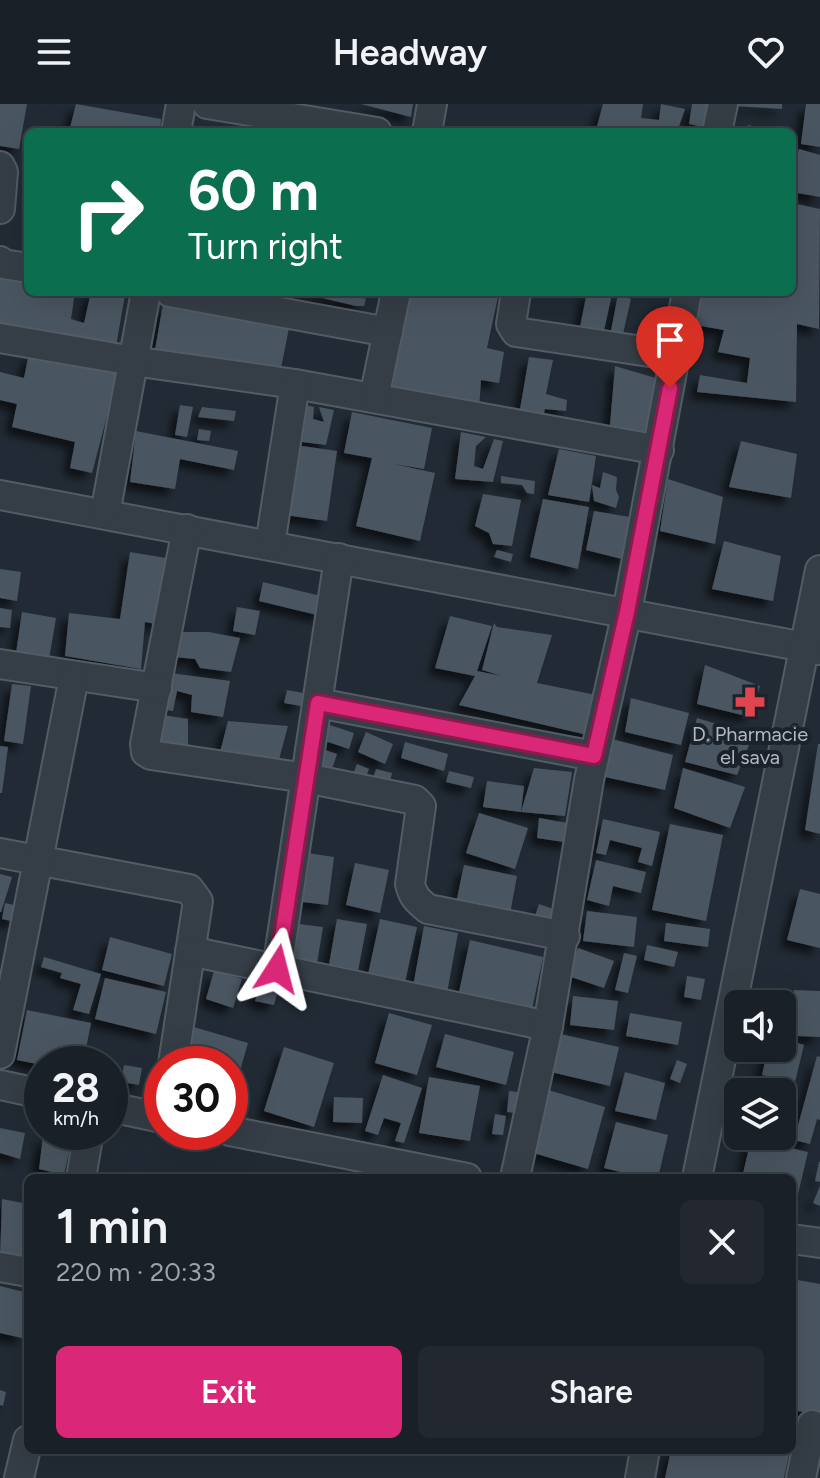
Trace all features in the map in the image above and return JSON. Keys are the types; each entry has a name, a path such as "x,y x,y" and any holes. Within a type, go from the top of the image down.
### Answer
{"street":[{"path":"177,128 181,104"},
{"path":"207,104 268,109 358,128"},
{"path":"428,128 432,104"},
{"path":"718,128 723,104"},
{"path":"0,166 3,172 0,209"},
{"path":"0,261 24,267"},
{"path":"105,514 145,296"},
{"path":"192,296 388,332"},
{"path":"374,398 395,296"},
{"path":"515,296 511,324 516,332 676,356"},
{"path":"516,1174 548,1026 594,756 627,612 686,296"},
{"path":"0,338 295,384 659,450"},
{"path":"270,545 295,384"},
{"path":"0,495 812,648"},
{"path":"187,529 145,744 146,752 306,778 415,800 421,806 410,884 412,896 428,909 565,936"},
{"path":"277,969 339,558"},
{"path":"698,1174 812,648 820,570"},
{"path":"0,664 157,688"},
{"path":"0,1054 11,942 38,862 74,677"},
{"path":"318,703 594,756"},
{"path":"0,853 189,889 198,901 176,1046"},
{"path":"190,951 548,1026"},
{"path":"0,1085 24,1090"},
{"path":"248,1135 447,1174"},
{"path":"82,1174 86,1150"},
{"path":"796,1240 820,1243"},
{"path":"0,1267 24,1271"},
{"path":"801,1478 808,1424"},
{"path":"19,1478 25,1454"},
{"path":"640,1478 644,1454"}],"building":[{"path":"0,104 27,104 19,149 0,146"},
{"path":"76,104 161,119 160,128 70,128"},
{"path":"361,104 413,104 411,117"},
{"path":"603,104 643,104 641,118 659,120 661,104 685,109 678,128 597,128"},
{"path":"692,104 707,104 703,127 689,124"},
{"path":"782,104 782,109 735,106"},
{"path":"806,104 820,104 820,147 801,144"},
{"path":"799,149 820,155 820,197 796,193"},
{"path":"796,204 820,209 819,329 797,324 796,402 697,392 700,375 747,383 750,358 718,352 724,330 695,325 699,296 796,296"},
{"path":"0,275 24,279 24,296 74,296 71,319 84,323 90,296 125,296 115,352 0,333"},
{"path":"314,296 358,296 366,299 364,306"},
{"path":"406,296 498,296 487,348 504,352 499,383 481,380 479,409 392,392"},
{"path":"586,296 612,296 603,335 579,332"},
{"path":"618,296 631,299 622,338 610,336"},
{"path":"163,304 289,328 280,373 155,350"},
{"path":"29,353 118,374 92,473 70,468 75,442 12,427 17,404 0,400 0,372 24,378"},
{"path":"529,357 553,360 546,394 567,400 566,411 545,409 542,420 519,415"},
{"path":"615,366 659,379 646,434 610,425"},
{"path":"298,403 314,407 313,419 324,422 319,407 334,410 326,445 294,441"},
{"path":"180,405 193,407 187,437 175,435"},
{"path":"202,407 236,411 234,421 198,417"},
{"path":"352,412 432,428 424,469 394,464 435,473 420,541 356,526 372,458 344,453"},
{"path":"199,429 211,431 209,441 197,440"},
{"path":"136,431 238,451 234,470 180,459 175,489 130,482"},
{"path":"461,432 486,437 476,446 474,466 483,469 494,439 503,441 493,482 455,479"},
{"path":"741,441 797,454 791,498 729,487"},
{"path":"295,445 337,451 327,521 285,515"},
{"path":"559,449 596,456 589,502 548,495"},
{"path":"603,472 617,477 619,497 616,508 594,501 592,485 600,488"},
{"path":"501,476 535,481 534,494 527,493 522,485 501,483"},
{"path":"668,479 723,497 715,544 660,531"},
{"path":"483,494 521,500 512,546 493,544 489,533 475,526"},
{"path":"543,499 589,507 578,569 530,557"},
{"path":"594,511 636,518 626,560 586,550"},
{"path":"724,541 781,556 773,601 712,589"},
{"path":"497,550 513,554 511,562 494,557"},
{"path":"130,552 172,559 161,625 145,622 141,669 65,656 69,613 120,619"},
{"path":"0,569 21,572 17,601 0,598"},
{"path":"263,582 325,597 321,616 259,601"},
{"path":"237,607 260,611 255,635 233,631"},
{"path":"0,608 12,610 10,628 0,627"},
{"path":"22,612 56,618 49,659 16,653"},
{"path":"450,616 492,626 477,671 502,676 482,670 494,623 497,627 552,635 537,683 601,696 596,737 459,705 475,676 435,668"},
{"path":"178,632 209,632 240,638 231,672 200,668 195,659 174,657"},
{"path":"705,665 760,686 750,717 697,704"},
{"path":"170,673 230,681 223,717 191,712 192,695 177,691 173,711 161,709"},
{"path":"12,684 31,686 23,744 4,741"},
{"path":"287,690 303,693 301,706 284,703"},
{"path":"631,698 689,713 681,745 625,732"},
{"path":"163,715 188,719 188,759 155,753"},
{"path":"697,718 753,735 737,775 685,762"},
{"path":"228,721 288,726 277,767 218,760"},
{"path":"327,724 354,733 349,749 322,740"},
{"path":"366,732 393,744 385,764 358,752"},
{"path":"604,737 673,755 665,790 596,775"},
{"path":"405,742 448,754 444,771 401,758"},
{"path":"820,744 820,834 805,830"},
{"path":"0,746 8,747 2,793 0,793"},
{"path":"319,748 337,754 330,775 313,769"},
{"path":"357,764 369,769 362,787 350,782"},
{"path":"534,768 572,772 565,816 521,812"},
{"path":"683,768 745,787 730,828 674,808"},
{"path":"376,769 392,773 389,787 372,782"},
{"path":"449,771 474,777 471,788 446,782"},
{"path":"487,781 524,786 521,812 483,807"},
{"path":"479,813 528,828 515,869 466,853"},
{"path":"539,818 573,824 570,843 537,838"},
{"path":"603,819 660,832 652,866 638,862 642,848 610,840 606,855 596,853"},
{"path":"670,824 723,835 706,921 652,910"},
{"path":"301,852 334,857 328,905 294,901"},
{"path":"596,860 646,872 641,893 613,886 609,906 587,900"},
{"path":"355,863 389,870 380,913 346,905"},
{"path":"464,865 517,876 510,914 456,903"},
{"path":"0,874 12,877 1,912 0,912"},
{"path":"800,889 820,894 820,948 787,940"},
{"path":"5,903 18,906 15,922 2,919"},
{"path":"539,904 553,909 547,927 533,922"},
{"path":"587,911 637,917 634,947 583,941"},
{"path":"337,919 367,924 357,976 328,970"},
{"path":"380,919 417,927 404,987 367,979"},
{"path":"291,923 323,927 317,963 286,959"},
{"path":"666,923 710,929 708,947 664,941"},
{"path":"424,926 458,933 446,998 412,992"},
{"path":"110,937 172,954 164,986 102,970"},
{"path":"470,940 543,957 531,1014 458,997"},
{"path":"647,945 678,952 674,967 644,960"},
{"path":"578,948 614,961 604,988 568,976"},
{"path":"624,953 637,956 628,993 615,990"},
{"path":"44,957 101,974 89,1014 73,1010 81,984 60,978 62,973 41,967"},
{"path":"214,971 242,979 233,1008 206,999"},
{"path":"687,976 705,979 701,1000 684,997"},
{"path":"105,978 166,992 156,1034 95,1019"},
{"path":"259,986 278,990 274,1005 255,1001"},
{"path":"796,990 820,991 820,1037 797,1036"},
{"path":"573,996 618,1001 614,1030 570,1025"},
{"path":"27,1010 91,1023 87,1046 24,1046 24,1061 17,1060"},
{"path":"389,1013 432,1025 417,1075 375,1063"},
{"path":"630,1013 682,1022 678,1045 626,1036"},
{"path":"194,1027 248,1043 247,1046 188,1046"},
{"path":"445,1034 514,1052 506,1085 436,1067"},
{"path":"560,1034 619,1047 610,1086 551,1072"},
{"path":"796,1043 804,1045 796,1078 762,1075 765,1062 796,1062"},
{"path":"284,1047 334,1063 314,1127 264,1111"},
{"path":"817,1056 820,1057 820,1120 817,1119 810,1144 796,1140"},
{"path":"677,1060 687,1064 680,1083 670,1079"},
{"path":"128,1066 142,1068 139,1085 128,1083"},
{"path":"625,1072 665,1083 656,1120 615,1111"},
{"path":"383,1075 422,1088 404,1143 395,1141 401,1123 384,1118 378,1135 365,1131"},
{"path":"429,1077 480,1086 470,1141 419,1133"},
{"path":"548,1090 605,1107 588,1169 530,1152"},
{"path":"509,1091 518,1092 516,1113 507,1112"},
{"path":"334,1097 363,1098 362,1123 333,1122"},
{"path":"495,1114 506,1116 503,1135 492,1134"},
{"path":"616,1122 668,1135 659,1174 629,1174 604,1168"},
{"path":"0,1128 24,1133 20,1159 0,1153"},
{"path":"41,1150 69,1150 64,1174 39,1169"},
{"path":"748,1150 808,1152 797,1198 796,1174 743,1174"},
{"path":"820,1162 820,1182 815,1181"},
{"path":"820,1186 820,1206 813,1203"},
{"path":"2,1199 24,1203 24,1266 0,1260"},
{"path":"796,1280 820,1284 820,1415 796,1411"},
{"path":"0,1286 24,1292 22,1338 0,1333"},
{"path":"0,1390 6,1392 3,1406 0,1405"},
{"path":"670,1454 789,1454 784,1478 665,1478"}],"place":[{"name":"D. Pharmacie el sava","path":"750,702"}],"route":[{"path":"277,969 318,703 594,756 627,612 670,388"}]}
